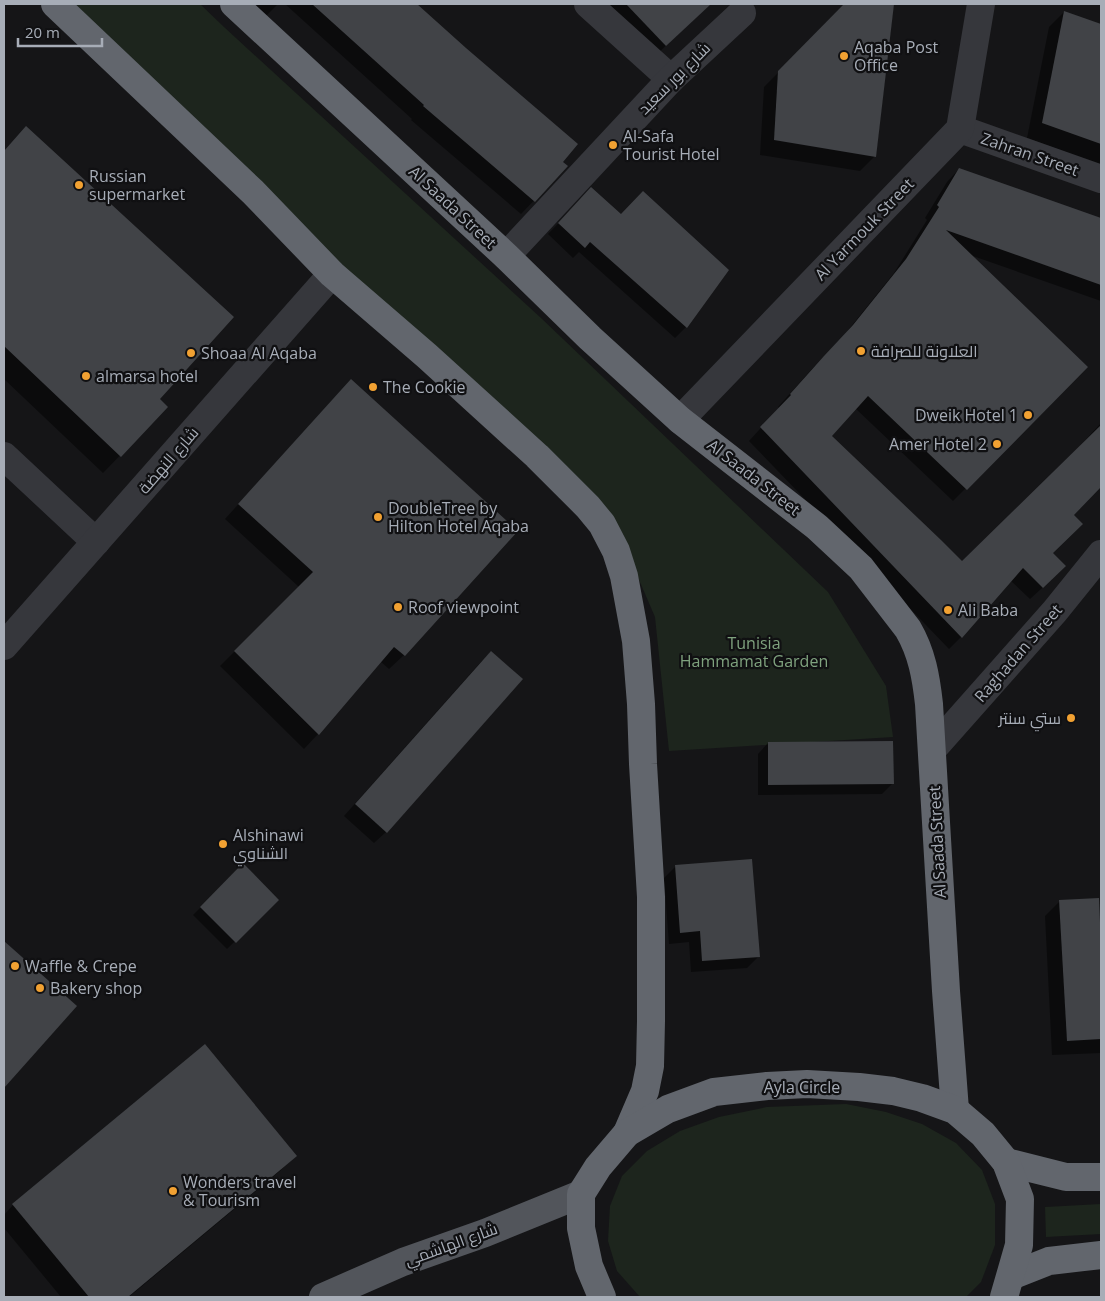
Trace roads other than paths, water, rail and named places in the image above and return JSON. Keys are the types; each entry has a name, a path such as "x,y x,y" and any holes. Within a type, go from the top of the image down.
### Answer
{"highway":[{"path":"55,4 253,192 332,274 427,356 576,494 602,524 616,551 624,576 636,641 641,695 651,897 652,1021 650,1066 645,1091 627,1133"},
{"name":"Al Saada Street","path":"234,4 680,420 817,527 860,568 908,629 921,656 926,678 946,991 956,1110"},
{"name":"Ayla Circle","path":"581,1194 598,1166 627,1133 668,1109 714,1092 807,1084 893,1091 922,1098 956,1110 983,1134 1006,1162 1020,1199 1019,1245 1008,1286"},
{"path":"1006,1162 1066,1177 1101,1177"},
{"path":"581,1194 581,1228 589,1266 602,1297"},
{"path":"1008,1286 1049,1262 1101,1255"}],"main road":[{"name":"شارع الهاشمي","path":"323,1297 403,1262 485,1233 581,1194"}],"street":[{"path":"588,4 670,79"},
{"path":"960,129 981,4"},
{"name":"شارع بور سعيد","path":"506,256 670,79 742,12"},
{"name":"Zahran Street","path":"960,129 1101,179"},
{"name":"Al Yarmouk Street","path":"680,420 960,129"},
{"name":"شارع النهضة","path":"4,646 332,274"},
{"path":"4,456 96,542"},
{"name":"Raghadan Street","path":"932,750 1055,611 1101,554"}],"place":[{"name":"Aqaba Post Office","path":"844,56"},
{"name":"Al-Safa Tourist Hotel","path":"613,145"},
{"name":"Russian supermarket","path":"79,185"},
{"name":"العلاونة للصرافة","path":"861,351"},
{"name":"Shoaa Al Aqaba","path":"191,353"},
{"name":"almarsa hotel","path":"86,376"},
{"name":"The Cookie","path":"373,387"},
{"name":"Dweik Hotel 1","path":"1028,415"},
{"name":"Amer Hotel 2","path":"997,444"},
{"name":"DoubleTree by Hilton Hotel Aqaba","path":"378,517"},
{"name":"Roof viewpoint","path":"398,607"},
{"name":"Ali Baba","path":"948,610"},
{"name":"ستي سنتر","path":"1071,718"},
{"name":"Alshinawi الشناوي","path":"223,844"},
{"name":"Waffle & Crepe","path":"15,966"},
{"name":"Bakery shop","path":"40,988"},
{"name":"Wonders travel & Tourism","path":"173,1191"}],"park label":[{"name":"Tunisia Hammamat Garden","path":"754,652"}]}
